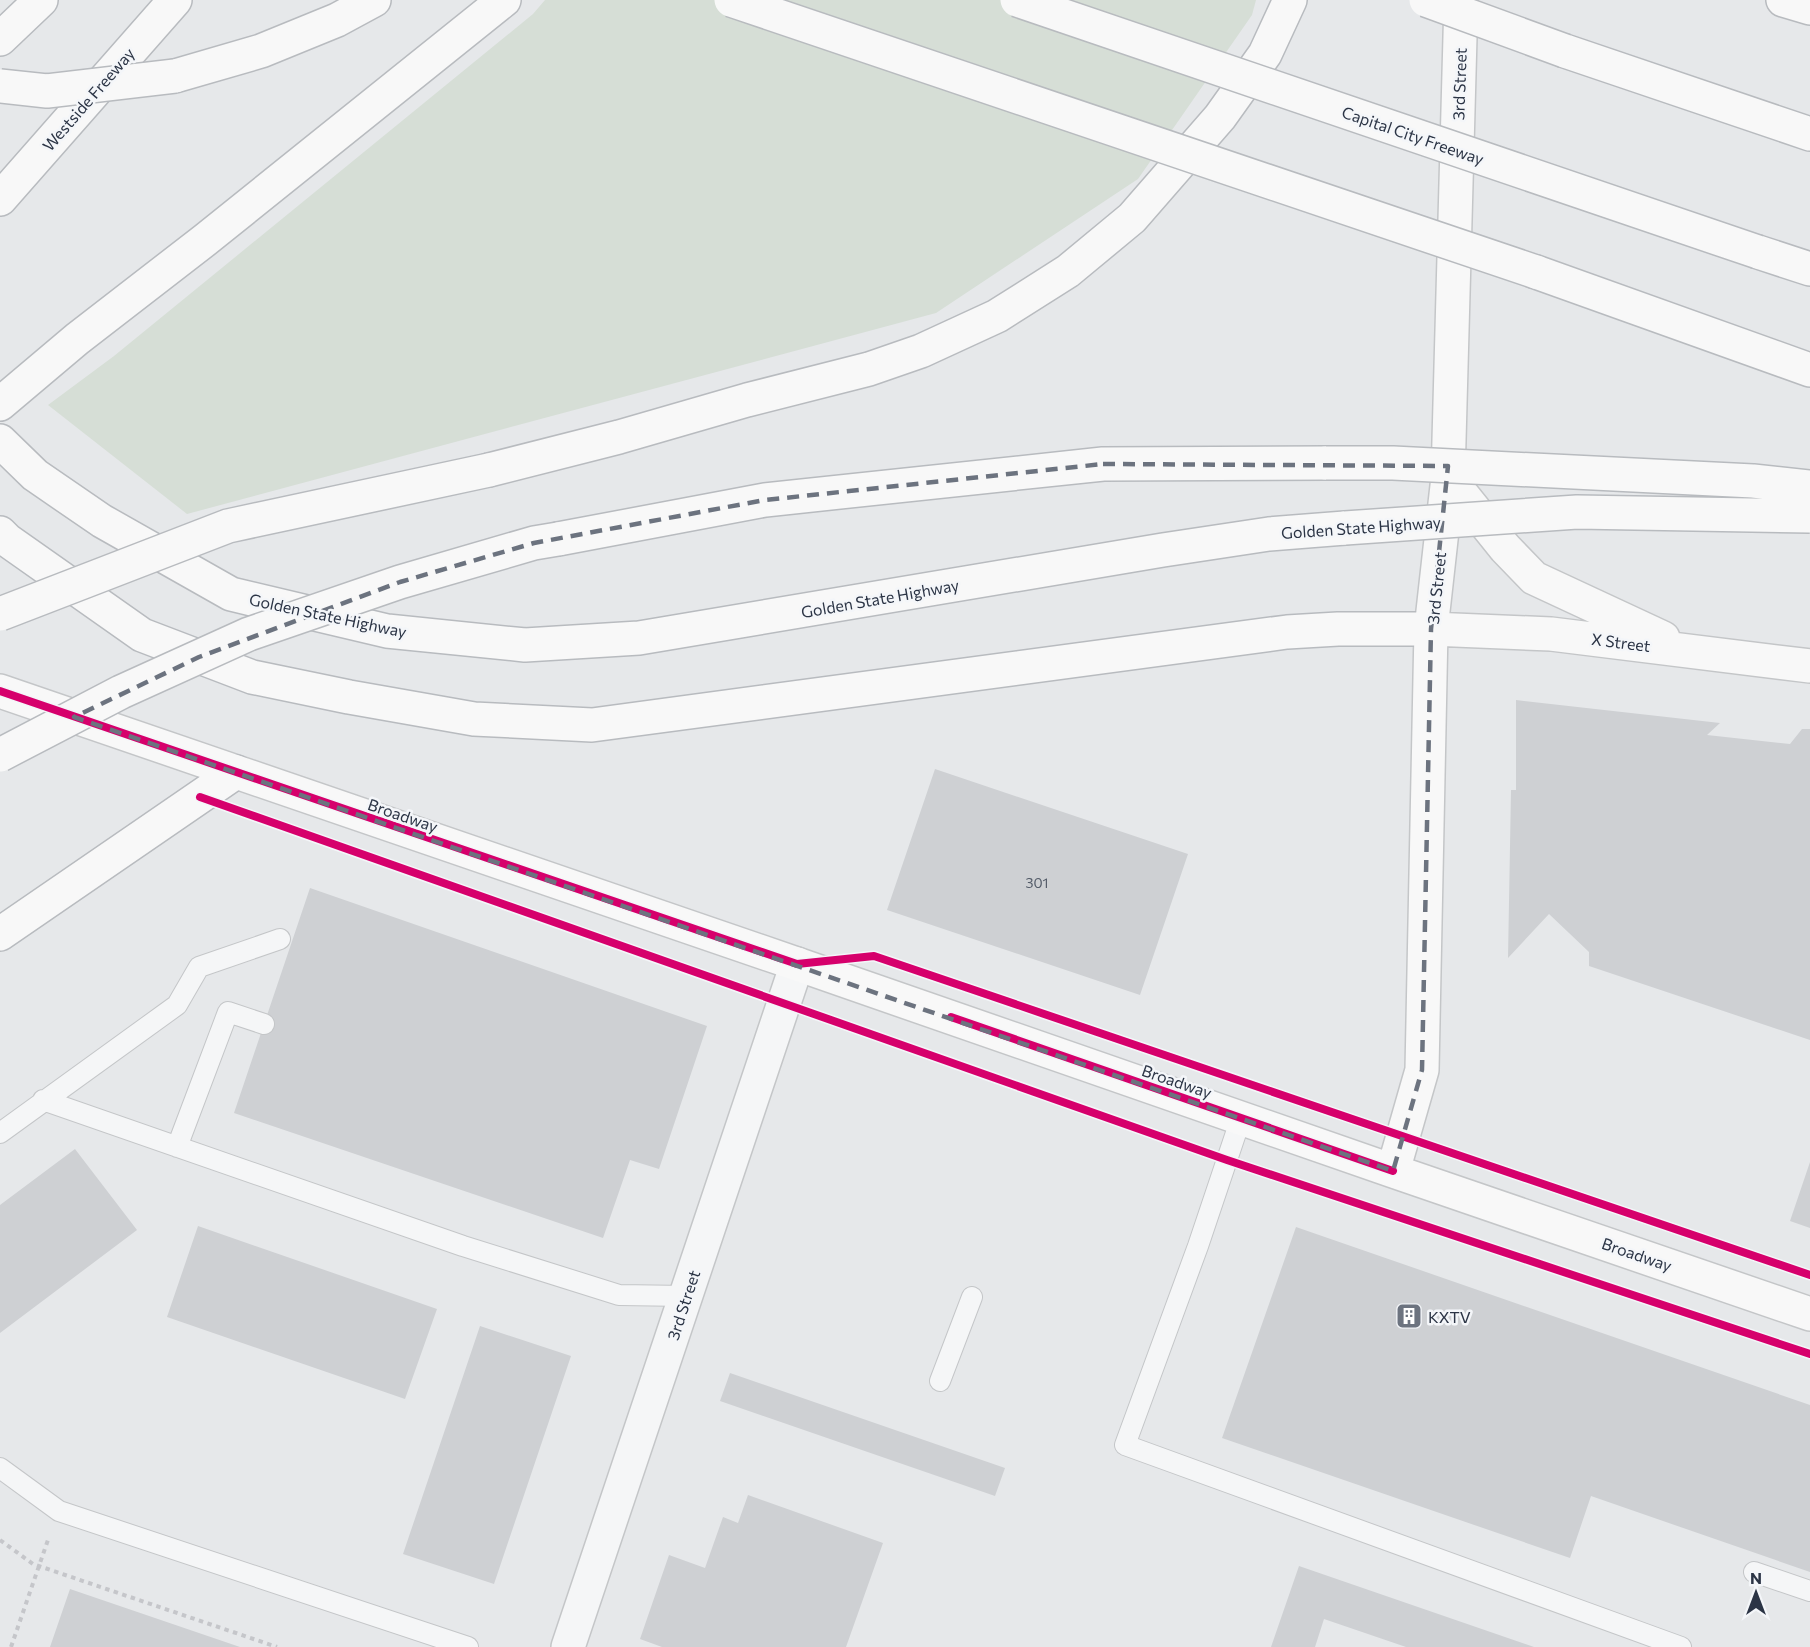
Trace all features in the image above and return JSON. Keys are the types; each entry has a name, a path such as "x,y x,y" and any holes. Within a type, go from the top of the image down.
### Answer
{"main road":[{"path":"0,24 22,0"},
{"path":"0,39 41,0"},
{"name":"Westside Freeway","path":"0,199 176,0"},
{"path":"0,87 47,91 175,76 261,51 337,20 374,0"},
{"path":"0,404 77,339 205,240 504,0"},
{"path":"731,0 1536,272 1810,370"},
{"name":"Capital City Freeway","path":"1017,0 1810,269"},
{"path":"0,614 228,526 489,470 869,369 921,351 997,316 1068,271 1132,218 1220,117 1266,54 1290,0"},
{"path":"1426,0 1576,55 1810,134"},
{"name":"3rd Street","path":"1393,1171 1422,1070 1431,629 1448,477 1461,0"},
{"path":"1783,0 1810,8"},
{"path":"1790,0 1810,8"},
{"name":"Golden State Highway","path":"0,441 35,475 102,521 231,594 387,631 525,645 639,639 1269,534 1577,512 1810,516"},
{"path":"0,756 121,692 249,634 399,582 534,543 765,500 1103,464 1393,463 1753,481 1810,487"},
{"path":"1448,477 1504,548 1534,578 1688,650"},
{"name":"X Street","path":"0,533 142,635 252,677 474,719 592,725 1287,632 1338,629 1431,629 1551,634 1810,666"},
{"name":"Broadway","path":"0,691 1810,1314"},
{"path":"0,934 236,772"}],"street":[{"name":"3rd Street","path":"568,1647 797,964"}],"lane":[{"path":"0,1132 177,1005 199,967 280,939"},
{"path":"177,1147 228,1012 264,1024"},
{"path":"43,1100 463,1246 618,1295 686,1296"},
{"path":"1241,1118 1198,1246 1125,1445 1681,1647"},
{"path":"940,1381 972,1297"},
{"path":"0,1468 59,1511 468,1647"},
{"path":"1754,1572 1810,1591"}],"path":[{"path":"11,1647 51,1530"},
{"path":"0,1540 33,1564 277,1647"}],"highlighted area":[{"path":"1103,464 1448,466 1431,629 1422,1070 1393,1171 74,717 199,657 400,582 534,543 765,500"}],"shaded area":[{"path":"545,0 1256,0 1252,15 1138,179 936,313 187,514 48,405 114,356 533,14"}],"building":[{"path":"1516,700 1720,723 1707,735 1790,744 1802,729 1810,729 1810,1040 1589,966 1589,952 1549,914 1508,958 1511,790 1516,790"},
{"path":"935,769 1188,854 1140,995 887,910"},
{"path":"310,888 707,1026 659,1169 630,1160 603,1238 234,1113"},
{"path":"75,1149 137,1230 0,1333 0,1205"},
{"path":"1810,1162 1810,1228 1790,1221"},
{"path":"198,1226 437,1309 405,1399 167,1317"},
{"name":"KXTV","path":"1296,1227 1810,1405 1810,1572 1591,1496 1570,1558 1222,1438"},
{"path":"480,1326 571,1356 494,1584 403,1554"},
{"path":"730,1373 1005,1468 995,1496 720,1401"},
{"path":"748,1495 883,1543 846,1647 662,1647 640,1639 669,1555 705,1568 723,1517 738,1523"},
{"path":"1299,1566 1534,1647 1406,1647 1324,1619 1315,1647 1271,1647"},
{"path":"70,1589 240,1647 50,1647"}],"cycle path":[{"path":"0,691 797,964 874,956 1810,1275"},
{"path":"200,797 1227,1160 1810,1354"},
{"path":"951,1017 1393,1171"}],"place":[{"name":"KXTV","path":"1409,1316"}]}
